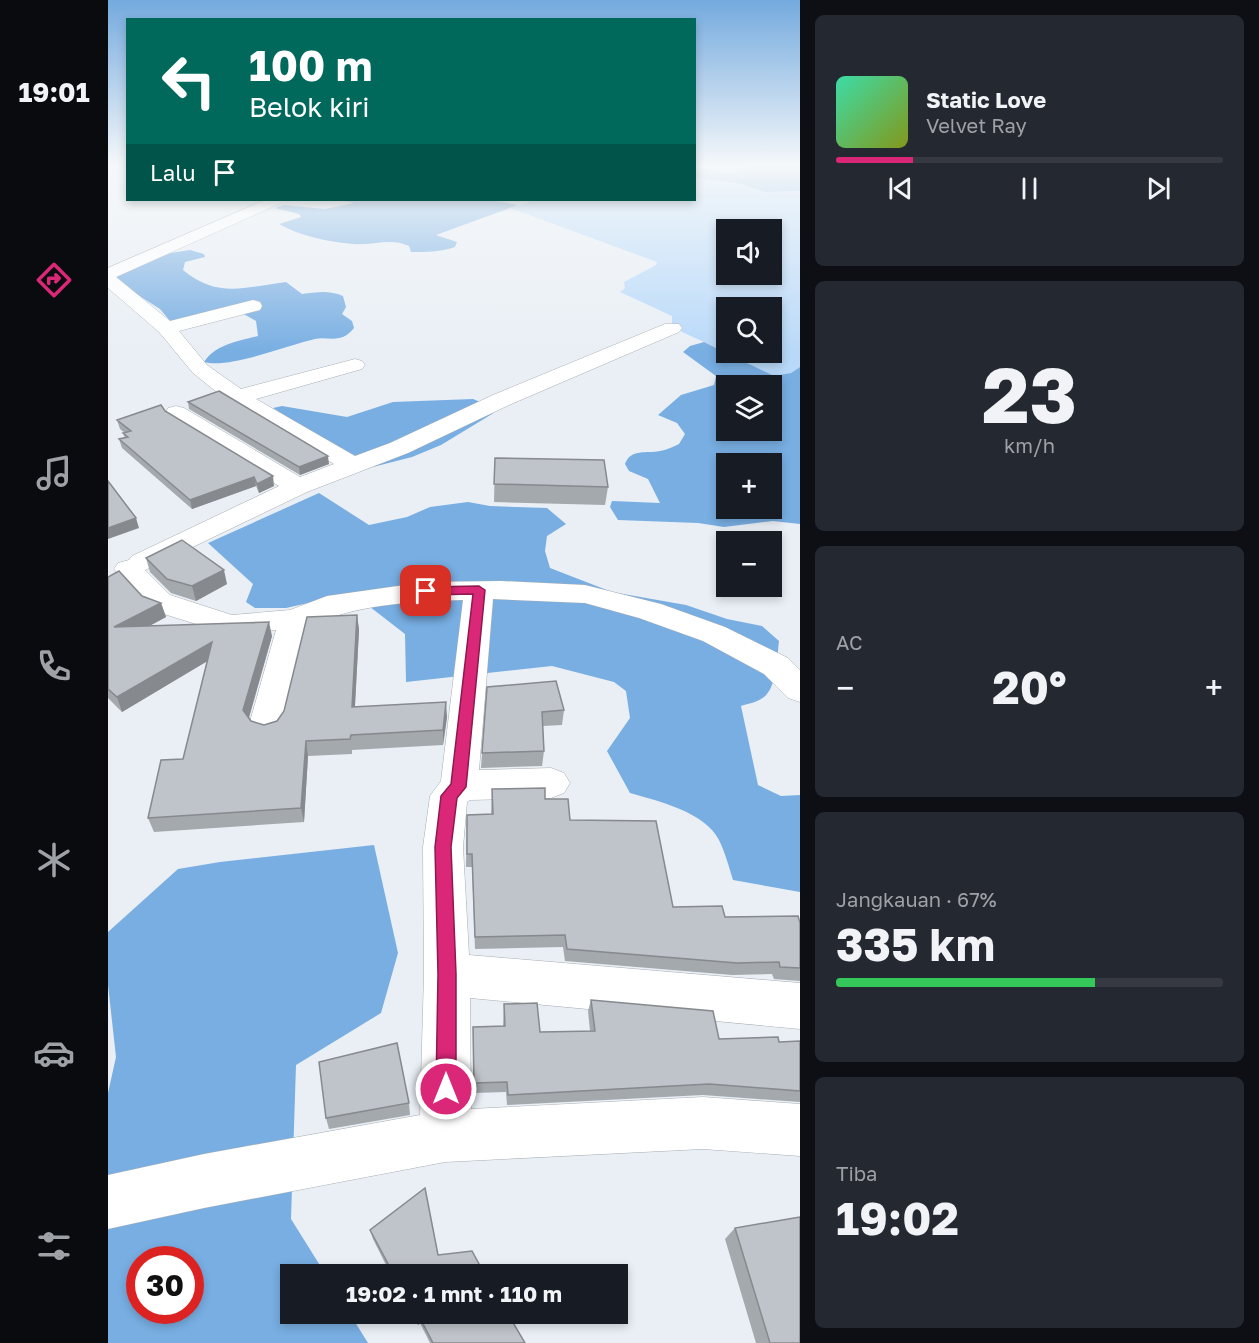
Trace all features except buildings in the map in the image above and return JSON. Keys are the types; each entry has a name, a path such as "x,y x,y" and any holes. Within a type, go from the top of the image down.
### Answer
{"street":[{"path":"108,274 215,227"},
{"path":"108,279 166,328 200,369 237,398 354,466"},
{"path":"166,328 253,306"},
{"path":"672,328 512,396 399,448 298,487 118,573 159,602 231,625 270,620 294,620 327,606 426,591 479,590 585,594 650,611 714,634 776,666 800,690"},
{"path":"237,398 355,365"},
{"path":"176,413 298,487"},
{"path":"459,787 479,590"},
{"path":"267,725 294,620"},
{"path":"446,1136 447,974 443,847 449,796 459,787 550,783"},
{"path":"447,974 800,1006"},
{"path":"108,1202 204,1181 446,1136 703,1123 800,1130"}],"shaded area":[{"path":"284,227 459,227 436,235 457,242 455,247 417,252 411,252 409,246 402,243 353,244 325,240"},
{"path":"561,227 716,227 716,285 782,285 782,227 800,227 800,367 791,373 770,375 747,363 782,363 782,297 716,297 716,347 682,332 672,324 672,316 620,292 625,288 624,282 656,265 657,262"},
{"path":"190,250 204,254 205,257 185,262 183,270 208,285 232,289 286,282 302,294 328,292 343,296 346,307 342,314 352,321 354,328 339,338 315,339 228,362 204,362 221,347 258,336 256,321 235,309 171,322 160,309 108,276 171,253"},
{"path":"704,342 716,348 716,363 747,363 772,375 716,376 683,352 690,346"},
{"path":"800,367 800,524 773,521 724,527 698,523 618,520 610,507 612,501 660,503 648,479 629,471 625,464 635,454 662,451 679,444 685,434 677,423 658,415 681,395 714,385 716,376 716,441 782,441 782,375 780,375 791,373"},
{"path":"473,399 497,409 441,445 412,457 369,468 273,408 282,406 347,417 393,402"},
{"path":"319,493 369,525 407,517 430,507 468,502 490,506 547,508 566,524 547,536 545,551 550,568 612,592 686,605 727,619 762,626 779,641 774,679 764,697 741,706 758,785 781,796 800,795 800,892 733,880 719,840 703,822 680,809 630,793 607,751 630,718 626,691 614,682 552,666 406,682 405,634 352,593 286,608 255,608 246,602 253,584 208,543"},
{"path":"374,845 398,953 381,1013 296,1065 291,1219 319,1264 280,1264 280,1324 356,1324 368,1343 108,1343 108,1093 116,1057 108,985 108,932 178,869 220,862"}],"route":[{"path":"426,591 479,590 459,787 449,796 443,847 447,974 446,1089"}]}
